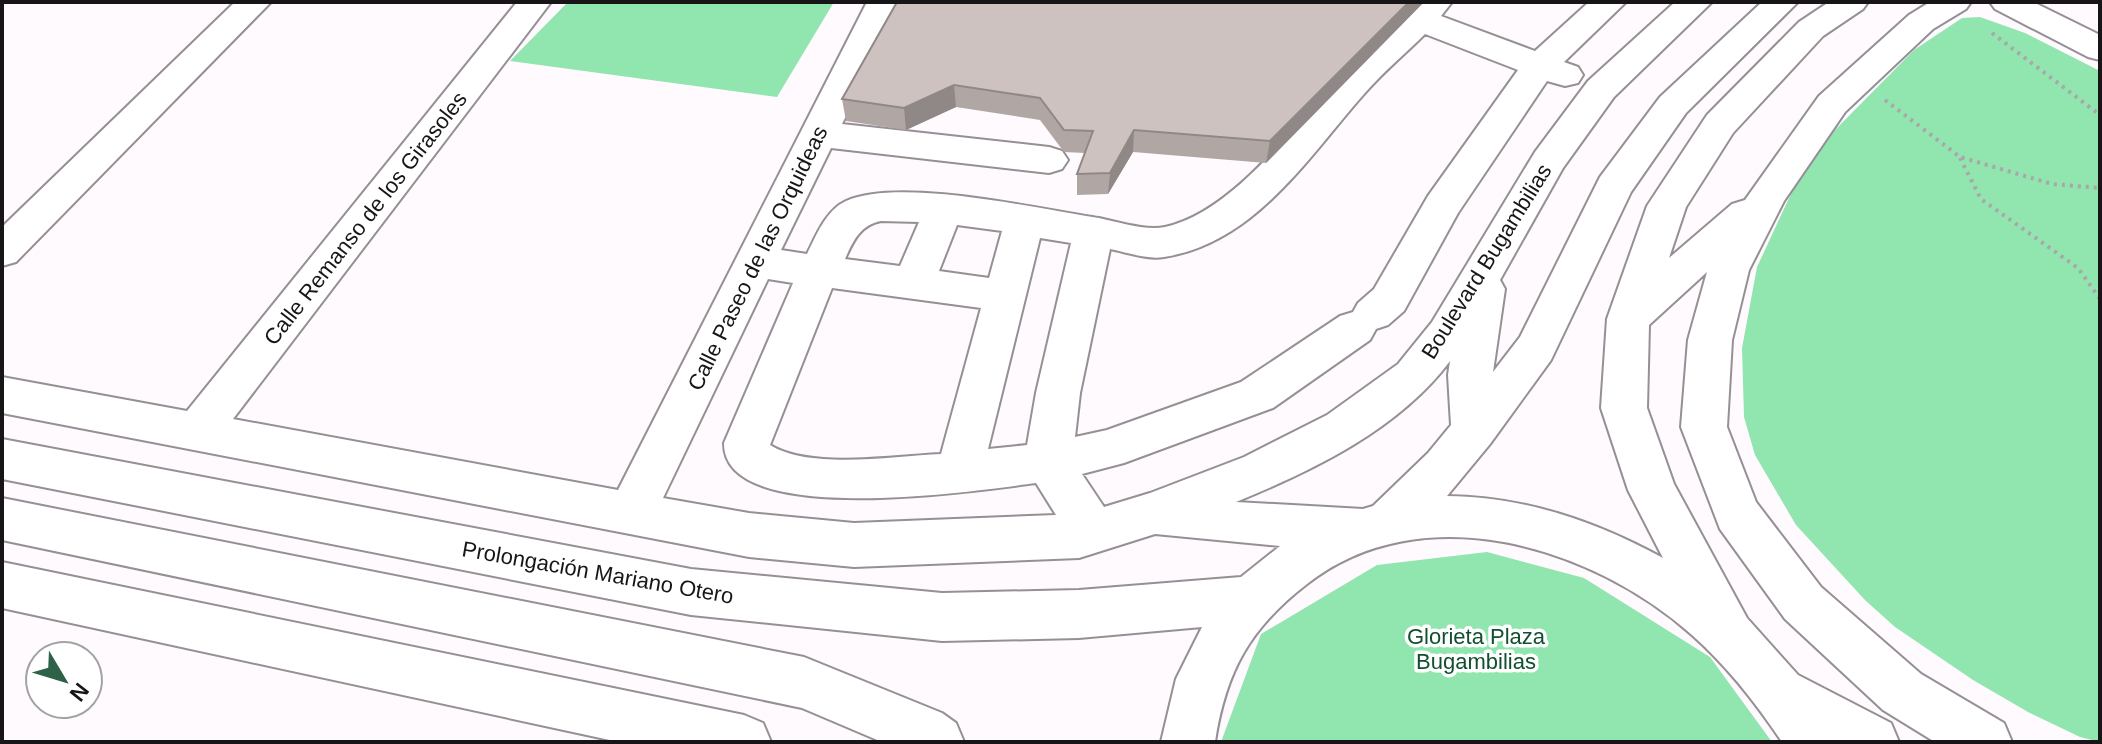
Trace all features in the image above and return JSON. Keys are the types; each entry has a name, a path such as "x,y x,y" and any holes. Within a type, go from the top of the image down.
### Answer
{"street":[{"path":"2,251 254,2"},
{"name":"Calle Remanso de los Girasoles","path":"196,433 534,2"},
{"name":"Calle Paseo de las Orquideas","path":"630,515 884,2"},
{"path":"1601,89 1540,65 1428,11 1355,82 1312,135 1274,173 1214,223 1192,234 1162,243 943,211 882,205 860,210 848,221 819,271 751,431 747,455 769,469 819,479 959,473 1048,462 1108,449 1257,395 1364,321 1389,300 1442,206 1540,65 1609,2"},
{"name":"Boulevard Bugambilias","path":"1154,513 1261,471 1343,428 1414,376 1447,334 1548,161 1601,89 1695,2"},
{"path":"1647,46 1771,2"},
{"path":"1188,742 1209,662 1249,600 1300,557 1376,525 1445,467 1536,348 1614,187 1673,105 1781,2"},
{"path":"1733,639 1652,490 1624,408 1628,319 1667,206 1720,124 1811,29 1851,2"},
{"path":"1953,2 1921,22 1832,104 1767,195 1728,270 1710,340 1704,427 1737,514 1803,603 1902,692 1985,742"},
{"path":"2007,2 2100,49"},
{"path":"819,134 1049,160"},
{"path":"1628,319 1767,195"},
{"path":"914,283 943,211"},
{"path":"959,473 1024,222"},
{"path":"1093,234 1058,393 1048,462 1093,531"},
{"path":"755,262 1005,296"},
{"path":"1474,431 1470,375 1487,267"},
{"path":"2,395 630,515 749,535 854,545 1079,536 1154,513 1238,523 1376,525 1457,516 1528,525 1599,549 1668,587 1733,639 1783,694 1814,742"},
{"name":"Prolongación Mariano Otero","path":"2,459 691,592 942,617 1079,614 1249,600"},
{"path":"2,519 804,683 923,732 937,742"},
{"path":"2,585 744,742"},
{"path":"1783,694 1872,742"}],"path":[{"path":"1953,2 2100,115"},
{"path":"1859,80 1960,157 2052,184 2100,188"},
{"path":"1960,157 1981,199 2078,268 2100,299"}],"green space":[{"path":"568,2 834,2 777,97 510,61"},
{"path":"1980,17 2025,33 2100,71 2100,742 2080,737 2028,712 1973,680 1895,627 1865,600 1796,525 1755,455 1744,417 1742,348 1757,267 1797,181 1834,131 1914,50 1962,18"},
{"name":"Glorieta Plaza Bugambilias","path":"1487,552 1584,578 1710,657 1772,742 1221,742 1261,634 1377,565"}],"building":[{"path":"897,2 1409,2 1270,141 1134,130 1110,173 1077,174 1093,131 1064,130 1040,98 954,85 904,108 842,99"}]}
